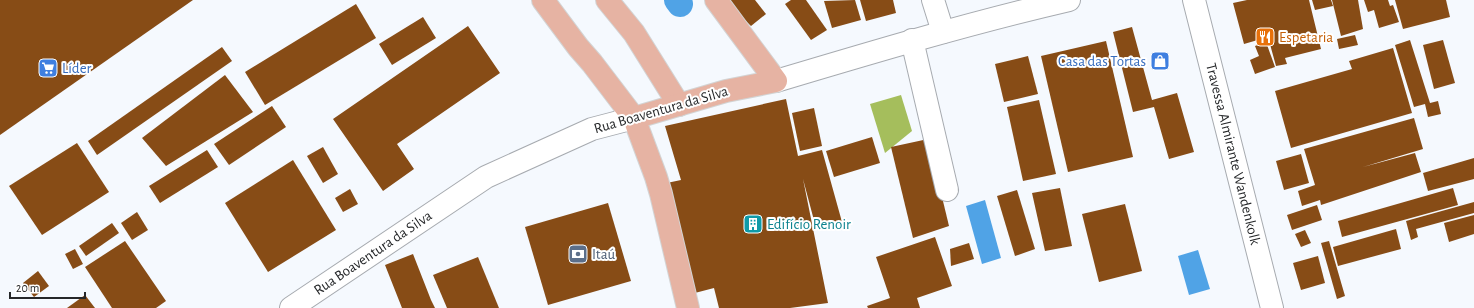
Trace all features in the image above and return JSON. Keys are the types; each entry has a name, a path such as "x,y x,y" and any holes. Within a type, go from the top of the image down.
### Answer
{"main road":[{"path":"543,0 634,118 660,188 688,308"},
{"path":"607,0 634,33 679,105"},
{"path":"716,0 776,81"},
{"name":"Rua Boaventura da Silva","path":"634,118 726,91 776,81"}],"street":[{"path":"933,0 943,32"},
{"name":"Rua Boaventura da Silva","path":"776,81 943,32 1005,7 1069,0"},
{"name":"Travessa Almirante Wandenkolk","path":"1194,0 1272,308"},
{"path":"912,40 947,190"},
{"name":"Rua Boaventura da Silva","path":"294,307 486,177 592,129 634,118"}],"green space":[{"path":"901,95 912,131 885,153 870,104"}],"water":[{"path":"985,200 1001,258 982,264 966,206"},
{"path":"1198,250 1210,289 1189,295 1178,256"}],"building":[{"name":"Líder","path":"0,0 193,0 0,135"},
{"path":"724,0 755,0 766,14 751,26"},
{"path":"791,0 806,0 827,30 811,40 785,4"},
{"path":"855,0 861,20 832,28 824,1"},
{"path":"860,0 893,0 896,13 866,21"},
{"path":"1247,0 1309,0 1321,49 1285,58 1287,64 1276,66 1268,37 1244,44 1233,3"},
{"path":"1312,0 1331,0 1333,6 1315,10"},
{"path":"1332,0 1358,0 1363,29 1341,36"},
{"path":"1364,0 1388,0 1390,6 1393,5 1399,22 1379,28 1374,10 1368,12"},
{"path":"1395,0 1446,0 1450,17 1403,29"},
{"path":"356,4 376,38 265,105 245,72"},
{"path":"423,17 436,38 392,65 379,44"},
{"path":"468,26 500,73 397,144 414,169 383,191 333,119"},
{"path":"1132,27 1152,100 1177,93 1194,152 1169,159 1154,107 1133,112 1113,32"},
{"path":"1355,35 1358,45 1339,49 1337,39"},
{"path":"1410,40 1430,103 1438,101 1441,114 1428,117 1425,104 1414,107 1395,45"},
{"path":"1443,40 1455,83 1434,89 1423,45"},
{"path":"1106,41 1133,157 1068,172 1041,56"},
{"path":"1266,42 1275,67 1255,74 1250,60 1259,56 1255,46"},
{"path":"222,47 232,61 97,155 88,141"},
{"path":"1393,48 1412,113 1291,148 1275,91 1352,69 1349,61"},
{"path":"1028,56 1038,94 1004,102 995,64"},
{"path":"225,75 253,112 166,166 142,138"},
{"name":"Edifício Renoir","path":"786,99 798,156 822,150 842,222 816,228 803,179 828,303 790,308 719,308 714,288 691,294 662,184 681,180 665,126"},
{"path":"1039,100 1056,174 1023,181 1007,107"},
{"path":"272,106 286,127 229,165 214,144"},
{"path":"814,108 822,146 800,151 792,113"},
{"path":"1414,118 1423,149 1363,167 1415,153 1421,172 1321,205 1320,200 1302,206 1298,191 1315,185 1304,149"},
{"path":"872,137 880,163 834,177 826,151"},
{"path":"928,139 949,226 913,238 891,147"},
{"path":"77,143 109,192 42,235 9,186"},
{"path":"323,147 338,174 323,183 307,156"},
{"path":"207,150 218,167 160,203 149,186"},
{"path":"1301,154 1309,183 1284,190 1276,161"},
{"path":"1474,158 1474,179 1428,191 1423,173"},
{"path":"293,160 336,230 268,272 225,203"},
{"path":"1060,188 1072,246 1045,251 1032,193"},
{"path":"1453,188 1458,205 1342,237 1338,221"},
{"path":"350,189 358,204 343,212 335,198"},
{"path":"1017,190 1035,249 1015,256 997,196"},
{"path":"1474,202 1474,213 1416,229 1418,237 1411,240 1406,221"},
{"name":"Itaú","path":"608,203 631,281 548,305 525,227"},
{"path":"1125,204 1142,271 1099,282 1082,214"},
{"path":"1317,205 1322,220 1292,230 1287,215"},
{"path":"137,212 148,230 132,240 121,223"},
{"path":"1474,215 1474,234 1449,242 1444,223"},
{"path":"112,223 119,233 86,256 79,246"},
{"path":"1396,229 1401,249 1338,266 1333,247"},
{"path":"1305,230 1311,243 1301,247 1295,234"},
{"path":"935,237 952,286 917,298 920,308 868,308 867,306 890,298 876,257"},
{"path":"125,241 166,301 156,308 112,308 85,267"},
{"path":"1329,241 1345,296 1337,299 1321,243"},
{"path":"969,243 974,259 951,266 950,249"},
{"path":"75,249 83,264 73,269 65,254"},
{"path":"413,254 435,308 402,308 385,265"},
{"path":"1318,256 1325,283 1301,290 1293,263"},
{"path":"478,257 499,308 447,308 433,275"},
{"path":"38,271 49,286 34,297 23,283"},
{"path":"85,295 95,308 67,308"}],"waterway":[{"path":"677,0 680,4"}],"place":[{"name":"Espetaria","path":"1265,37"},
{"name":"Casa das Tortas","path":"1160,61"},
{"name":"Líder","path":"48,68"},
{"name":"Edifício Renoir","path":"753,224"},
{"name":"Itaú","path":"578,254"}]}
